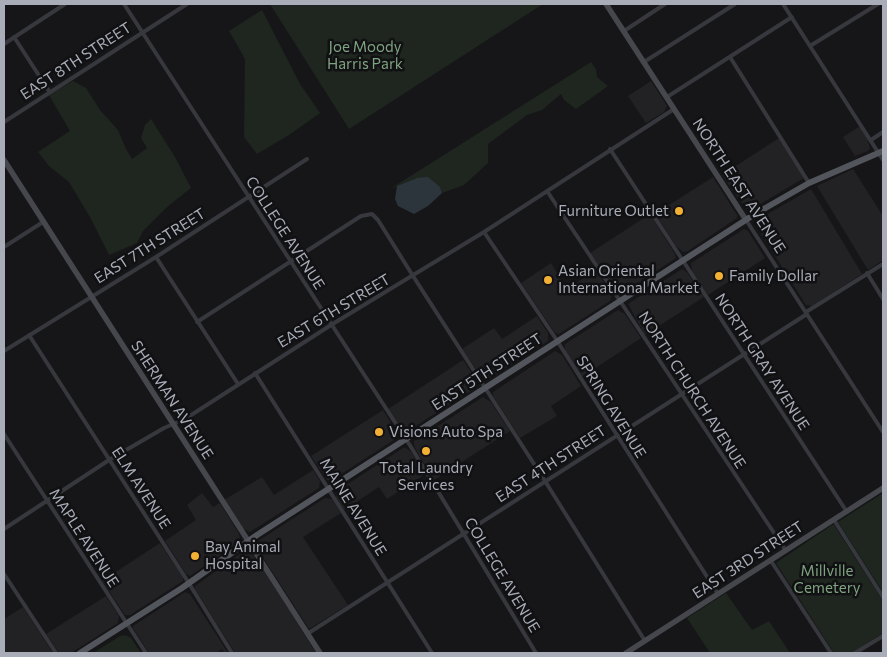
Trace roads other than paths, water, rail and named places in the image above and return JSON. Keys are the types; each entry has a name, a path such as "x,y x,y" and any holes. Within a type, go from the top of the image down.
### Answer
{"main road":[{"name":"EAST 5TH STREET","path":"80,653 189,584 248,541 746,220 809,183 881,152"}],"street":[{"path":"4,44 65,4"},
{"name":"COLLEGE AVENUE","path":"124,4 406,440 536,653"},
{"name":"EAST 8TH STREET","path":"4,122 49,91 187,4"},
{"name":"NORTH EAST AVENUE","path":"606,4 883,432"},
{"path":"624,31 665,4"},
{"path":"644,62 735,4"},
{"path":"783,4 870,140 881,152 883,160"},
{"path":"810,46 878,4"},
{"path":"666,97 792,17"},
{"path":"14,37 49,91"},
{"path":"730,57 809,183"},
{"name":"EAST 6TH STREET","path":"4,529 109,460 164,428 185,419 255,372 484,232 674,109"},
{"path":"870,140 883,132"},
{"name":"NORTH GRAY AVENUE","path":"610,149 847,512"},
{"name":"EAST 7TH STREET","path":"4,351 156,257 307,159"},
{"name":"SHERMAN AVENUE","path":"4,160 320,653"},
{"name":"NORTH CHURCH AVENUE","path":"547,191 786,551"},
{"path":"197,322 360,216 372,214 378,220 545,481 645,642"},
{"path":"4,247 43,222"},
{"name":"SPRING AVENUE","path":"484,232 557,342 718,594"},
{"path":"156,257 238,384"},
{"name":"EAST 4TH STREET","path":"308,634 883,264"},
{"path":"867,274 883,299"},
{"name":"ELM AVENUE","path":"29,335 232,653"},
{"name":"MAINE AVENUE","path":"255,372 432,653"},
{"name":"MAPLE AVENUE","path":"4,434 146,653"},
{"name":"EAST 3RD STREET","path":"626,653 635,651 645,642 718,594 883,488"},
{"path":"834,520 883,597"},
{"path":"771,560 831,653"},
{"path":"4,574 56,653"},
{"path":"855,653 883,636"}],"place":[{"name":"Furniture Outlet","path":"679,211"},
{"name":"Family Dollar","path":"719,276"},
{"name":"Asian Oriental International Market","path":"548,280"},
{"name":"Visions Auto Spa","path":"379,432"},
{"name":"Total Laundry Services","path":"426,451"},
{"name":"Bay Animal Hospital","path":"195,556"}],"park label":[{"name":"Joe Moody Harris Park","path":"365,56"},
{"name":"Millville Cemetery","path":"827,580"}]}
